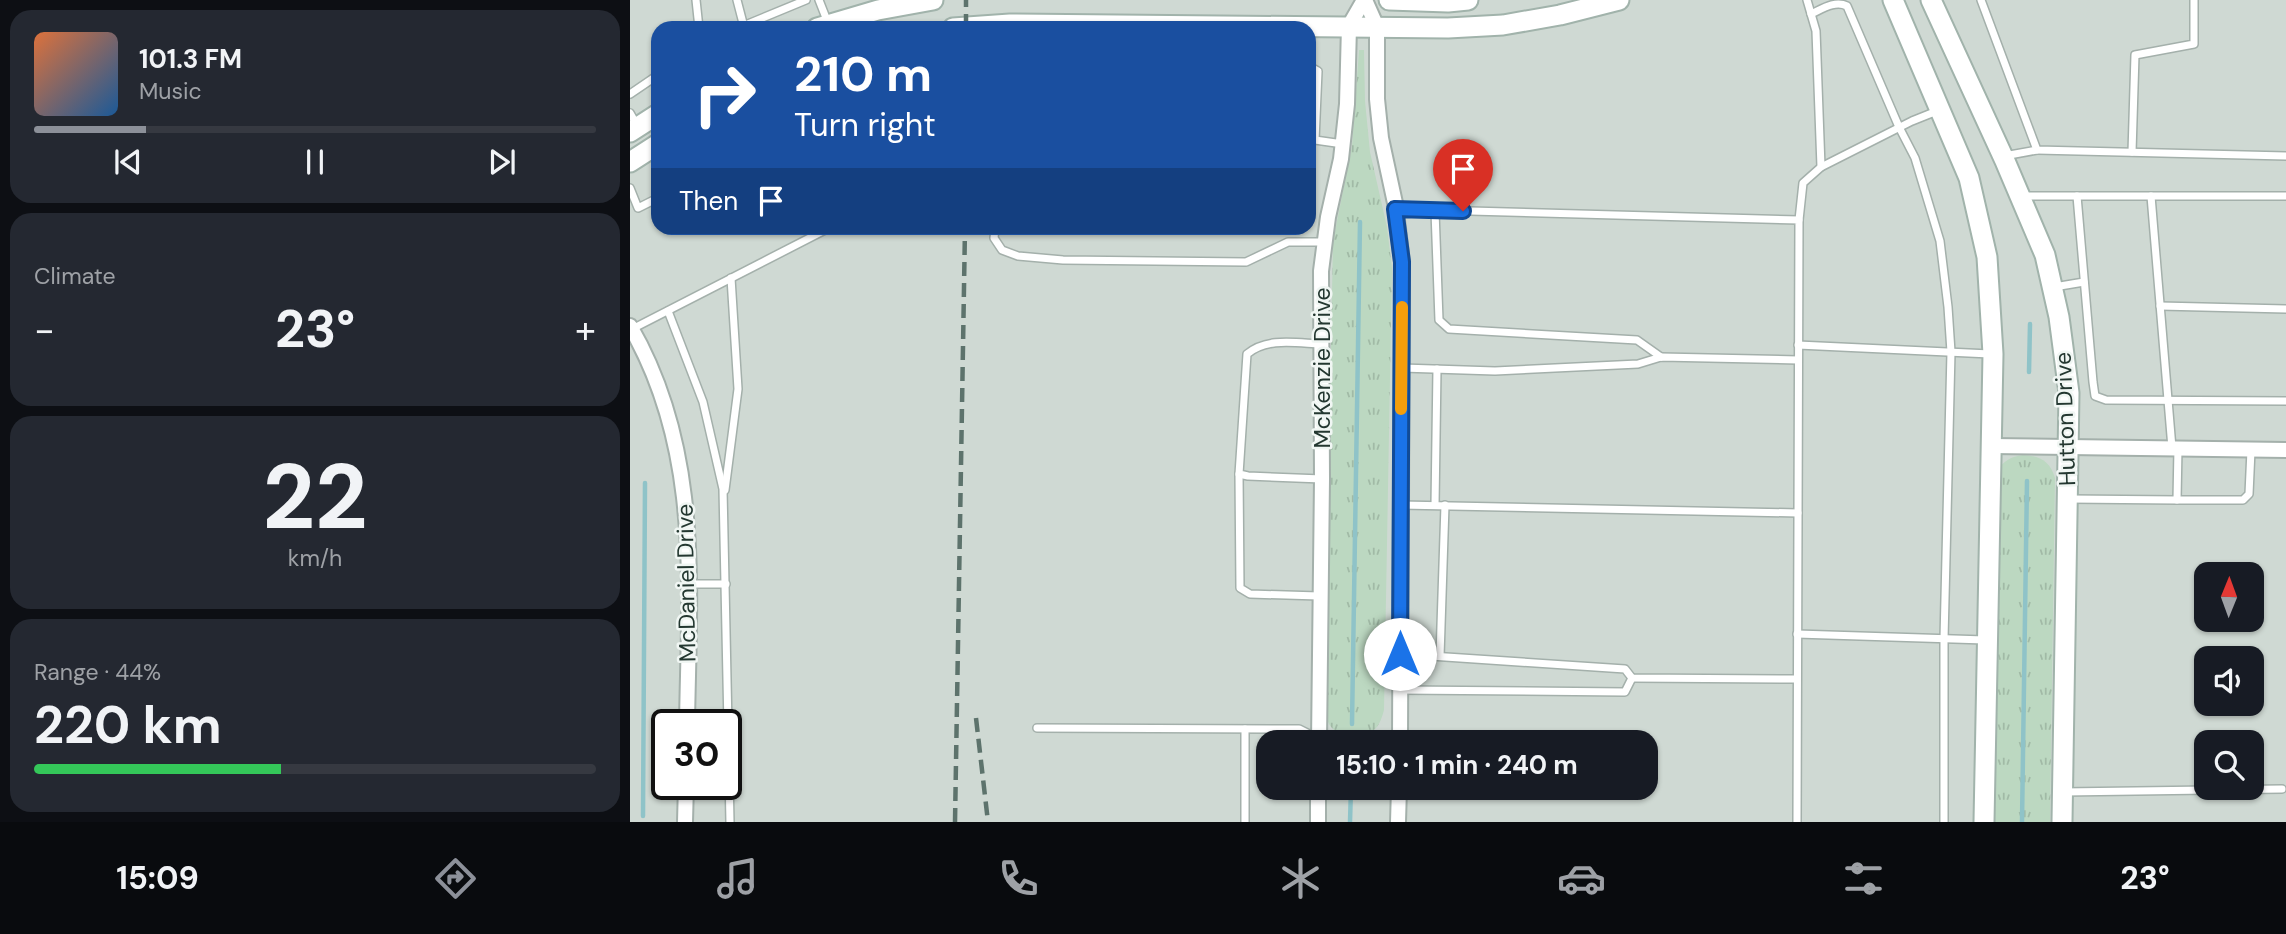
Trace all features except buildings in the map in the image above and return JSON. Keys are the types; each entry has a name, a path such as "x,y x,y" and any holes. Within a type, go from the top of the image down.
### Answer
{"street":[{"path":"840,21 878,10 933,0"},
{"name":"McKenzie Drive","path":"1319,730 1321,271 1343,144 1349,26 1364,0"},
{"name":"McKenzie Drive","path":"1364,0 1377,27 1377,99 1381,138 1402,262 1400,730"},
{"path":"1389,0 1468,0"},
{"path":"1316,26 1448,28 1503,25 1560,15 1619,0"},
{"path":"1893,0 1969,178 1987,257 1993,354 1984,822"},
{"name":"Hutton Drive","path":"1931,0 2003,156 2045,256 2059,317 2069,393 2062,822"},
{"path":"1940,0 1948,38"},
{"path":"633,124 651,117"},
{"path":"630,162 651,148"},
{"name":"McDaniel Drive","path":"631,328 647,357 668,412 682,476 688,523 687,709"},
{"path":"1991,446 2286,450"},
{"path":"685,822 686,800"},
{"path":"1318,800 1318,822"},
{"path":"1398,822 1399,800"}],"lane":[{"path":"696,0 698,21"},
{"path":"737,0 741,21"},
{"path":"756,21 806,0"},
{"path":"819,0 822,21"},
{"path":"1807,0 1816,31 1821,167"},
{"path":"1981,0 2037,150"},
{"path":"2132,152 2135,55 2194,44 2194,0"},
{"path":"1811,14 1831,4 1841,2 1847,6 1915,158 1940,241 1951,352 1944,639 1944,822"},
{"path":"1316,70 1316,117"},
{"path":"630,94 651,80"},
{"path":"1797,822 1799,220 1803,183 1821,167 1899,127 1940,110"},
{"path":"1316,140 1343,144"},
{"path":"2003,156 2037,150 2286,156"},
{"path":"630,188 638,208 651,202"},
{"path":"2020,196 2286,196"},
{"path":"2077,196 2095,396 2106,400 2286,401"},
{"path":"2151,196 2168,400 2175,448 2177,499"},
{"path":"1395,209 1799,220"},
{"path":"1435,211 1439,320 1449,329 1637,340 1661,356"},
{"path":"631,328 815,235"},
{"path":"995,235 1002,250 1018,256 1063,260 1246,262 1289,242 1325,242"},
{"path":"723,499 738,388 731,278"},
{"path":"2052,287 2084,282"},
{"path":"2160,306 2286,309"},
{"path":"668,311 703,402 723,489 730,822"},
{"path":"1319,596 1250,594 1240,588 1239,474 1247,354 1258,345 1276,342 1321,344"},
{"path":"1798,345 1993,354"},
{"path":"1402,368 1495,371 1638,364 1661,356 1798,360"},
{"path":"1435,505 1437,369"},
{"path":"2068,499 2243,500 2249,494 2250,449"},
{"path":"1239,474 1322,479"},
{"path":"1401,505 1798,513"},
{"path":"1440,656 1445,505"},
{"path":"689,584 726,584"},
{"path":"1797,634 1987,640"},
{"path":"1400,654 1625,669 1632,678"},
{"path":"1632,678 1797,679"},
{"path":"1400,690 1625,692 1632,678"},
{"path":"1037,728 1301,730"},
{"path":"1245,729 1245,822"},
{"path":"2062,792 2282,789"}],"shaded area":[{"path":"630,0 2286,0 2286,822 630,822"}],"green space":[{"path":"1359,50 1364,50 1370,152 1387,227 1392,268 1384,710 1374,730 1335,730 1324,708 1333,241 1352,146"},
{"path":"2023,455 2044,461 2055,478 2050,822 1990,822 1996,471 2008,460"}],"waterway":[{"path":"1352,724 1360,222"},
{"path":"2029,372 2030,324"},
{"path":"2022,822 2027,481"},
{"path":"643,816 645,483"},
{"path":"1350,822 1351,800"}],"railway":[{"path":"966,0 966,21"},
{"path":"955,822 965,235"},
{"path":"976,718 988,822"}],"slow traffic":[{"path":"1401,409 1402,307"}],"route":[{"path":"1400,654 1402,262 1395,209 1463,211"}]}
